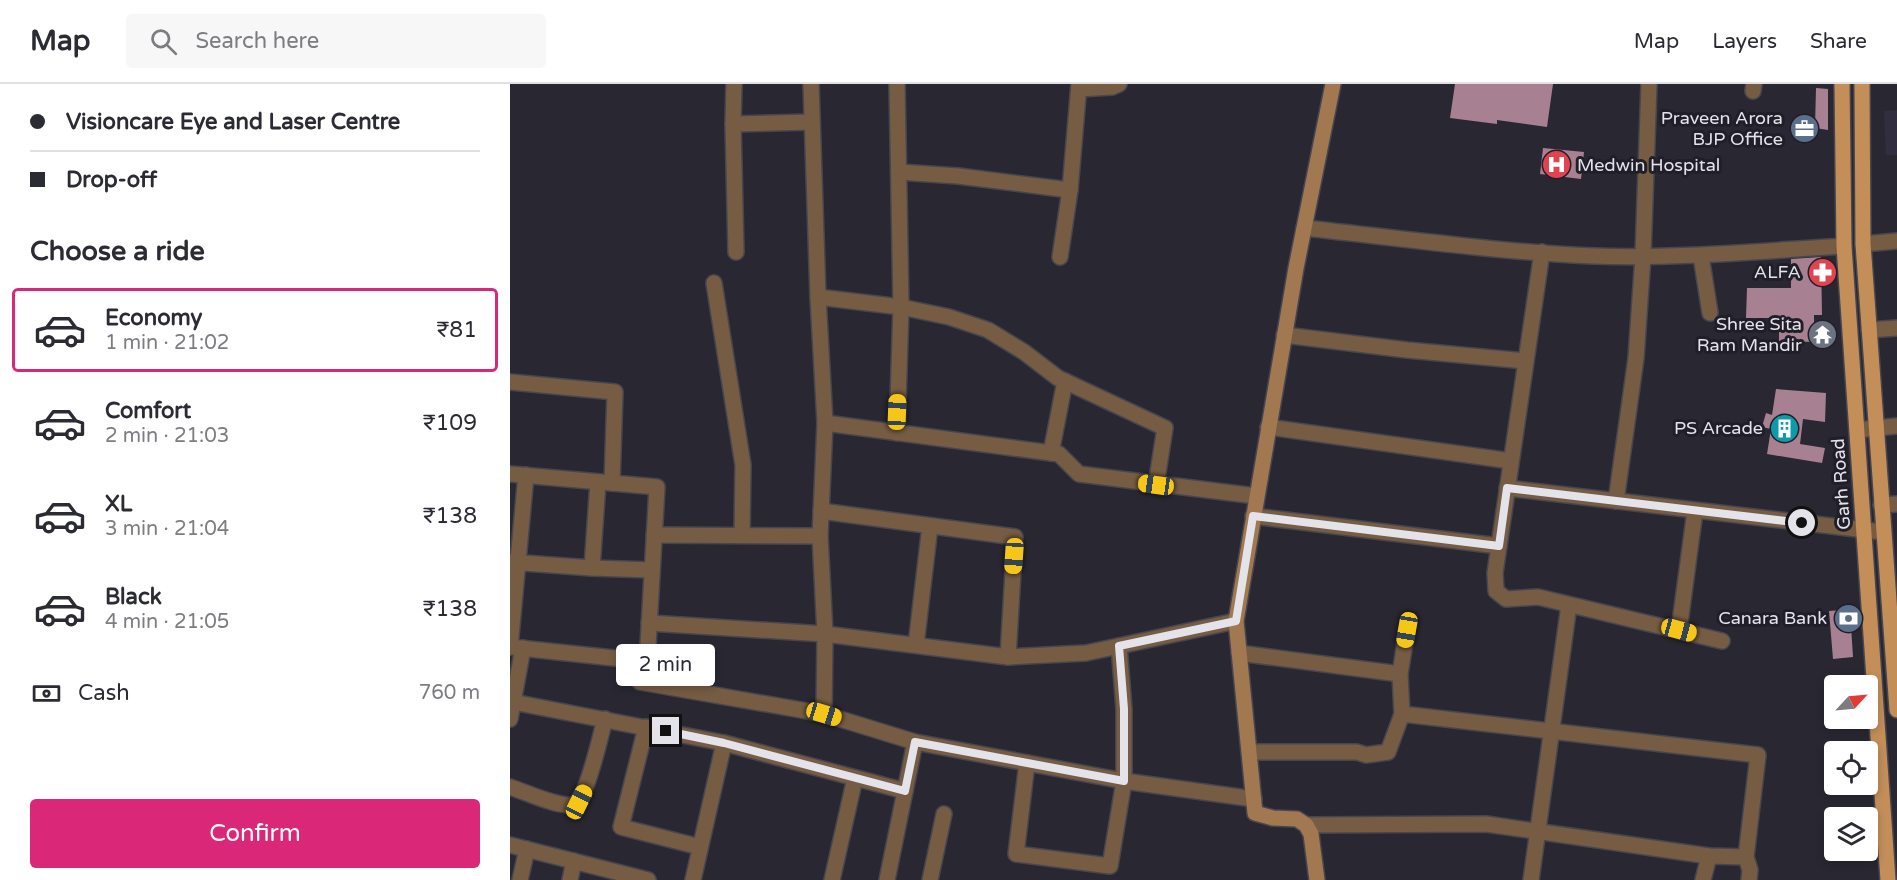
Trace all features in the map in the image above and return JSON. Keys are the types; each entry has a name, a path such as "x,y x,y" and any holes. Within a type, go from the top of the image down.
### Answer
{"main road":[{"path":"1842,91 1862,91 1865,285 1897,710"},
{"name":"Garh Road","path":"1842,91 1846,286 1873,675"},
{"path":"1846,286 1865,285"},
{"path":"1860,475 1878,474"},
{"name":"Garh Road","path":"1878,721 1891,842 1888,880"}],"street":[{"path":"734,84 736,252"},
{"path":"811,84 825,423 820,536 825,633 824,714"},
{"path":"897,84 901,307 897,433"},
{"path":"1060,257 1070,190 1079,87 1112,87 1119,84"},
{"path":"1317,880 1311,834 1306,825 1297,819 1273,818 1255,813 1236,621 1284,335 1333,84"},
{"path":"1616,501 1636,358 1643,256 1648,84"},
{"path":"733,124 812,122"},
{"path":"899,172 958,176 1070,190"},
{"path":"1304,228 1594,256 1701,256 1844,246"},
{"path":"1863,244 1897,241"},
{"path":"1542,252 1495,573 1496,591 1506,599 1538,597 1722,641"},
{"path":"1701,256 1710,313"},
{"path":"714,284 743,465 742,535"},
{"path":"818,297 901,307 949,317 988,330 1065,381 1165,428 1156,485"},
{"path":"1869,330 1897,328"},
{"path":"1284,335 1526,361"},
{"path":"1051,453 1065,381"},
{"path":"510,382 615,392 592,568"},
{"path":"825,423 1059,454 1079,474 1256,496"},
{"path":"1857,430 1897,426"},
{"path":"1268,427 1511,461"},
{"path":"510,474 657,487 647,663 514,647"},
{"path":"510,719 513,702 514,563 526,475"},
{"path":"1507,488 1882,532"},
{"path":"1881,505 1897,504"},
{"path":"821,511 1015,537 1008,657"},
{"path":"1679,630 1695,511"},
{"path":"1253,516 1499,546"},
{"path":"916,645 930,526"},
{"path":"654,535 820,536"},
{"path":"514,563 652,570"},
{"path":"1530,880 1569,605"},
{"path":"649,623 825,633 1008,657 1086,653 1236,621"},
{"path":"1249,752 1357,752 1366,755 1388,752 1402,714 1400,674 1407,630"},
{"path":"1027,763 1016,854 1110,866 1124,781 1124,709 1119,646"},
{"path":"1239,652 1400,674"},
{"path":"642,661 640,682 824,714 915,742 1124,781 1254,799"},
{"path":"1878,684 1896,683"},
{"path":"513,702 724,743 905,791"},
{"path":"1402,714 1758,755 1746,857 1750,870 1749,880"},
{"path":"510,787 558,803 574,805 579,802 586,787 605,719"},
{"path":"646,727 621,826 700,847"},
{"path":"886,880 915,742"},
{"path":"693,880 724,743"},
{"path":"832,880 855,778"},
{"path":"930,880 944,814"},
{"path":"1306,825 1486,824 1708,856 1746,857"},
{"path":"510,845 648,880"},
{"path":"520,880 527,849"},
{"path":"1703,880 1708,856"},
{"path":"570,880 574,861"}],"shaded area":[{"path":"1897,110 1897,155 1886,155 1884,111"}],"building":[{"path":"1455,84 1553,84 1547,127 1497,120 1497,124 1450,118"},
{"path":"1816,88 1828,89 1828,130 1815,128"},
{"path":"1543,148 1584,152 1581,179 1540,174"},
{"path":"1821,257 1822,315 1814,315 1814,342 1779,341 1779,318 1746,318 1747,288 1791,288 1791,259"},
{"path":"1776,389 1826,393 1825,422 1803,419 1800,444 1825,448 1822,463 1767,454 1771,429 1762,427 1766,413 1772,415"},
{"path":"1858,609 1859,626 1851,626 1853,657 1833,659 1829,611"}],"place":[{"name":"Praveen Arora BJP Office","path":"1804,128"},
{"name":"Medwin Hospital","path":"1556,165"},
{"name":"ALFA","path":"1822,272"},
{"name":"Shree Sita Ram Mandir","path":"1823,334"},
{"name":"PS Arcade","path":"1784,428"},
{"name":"Canara Bank","path":"1848,618"}],"route":[{"path":"666,731 724,743 905,791 915,742 1124,781 1124,709 1119,646 1236,621 1253,516 1499,546 1507,488 1802,523"}]}
